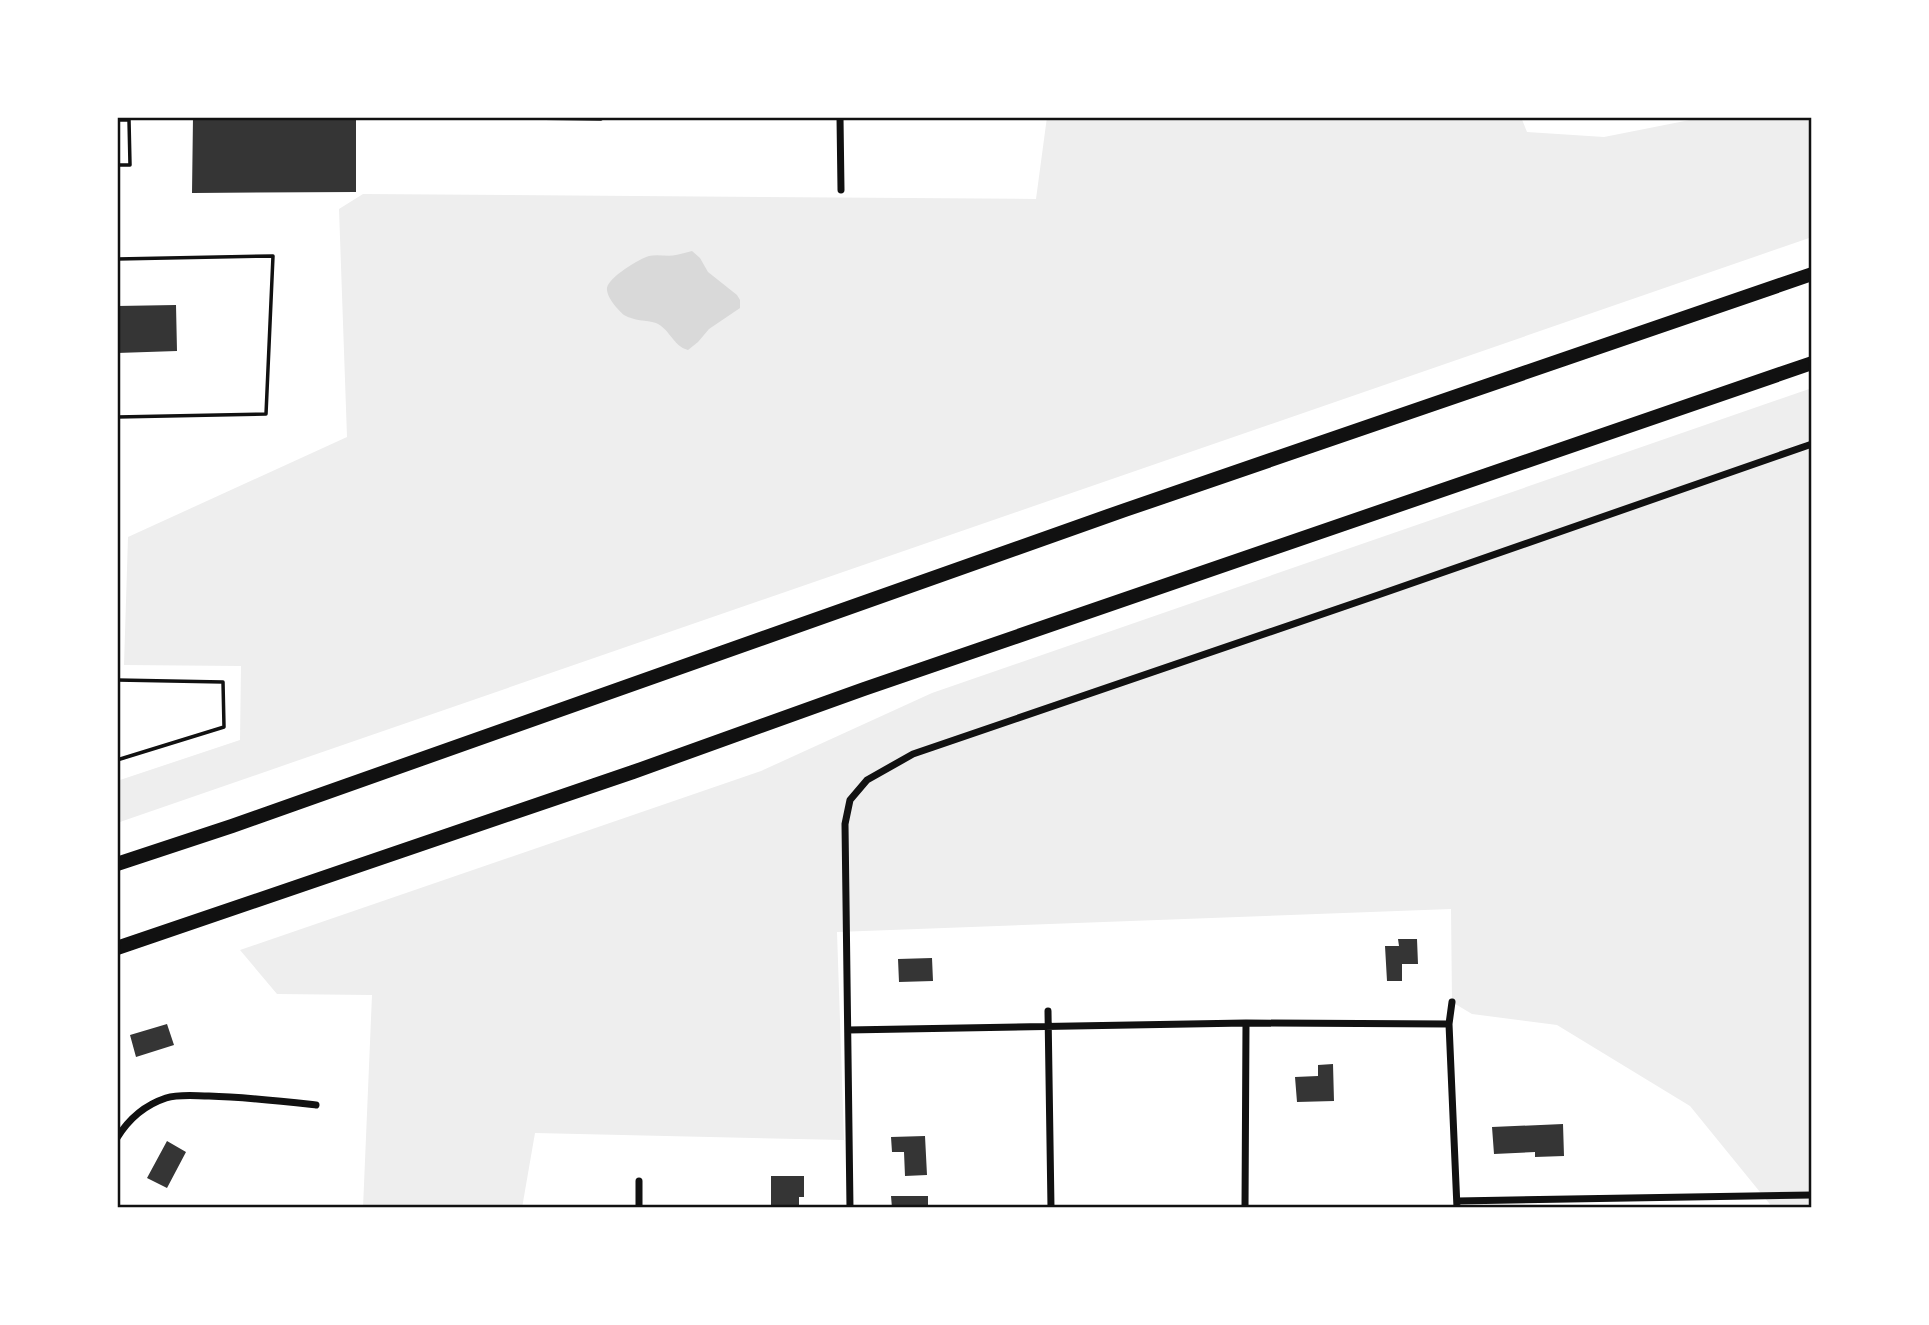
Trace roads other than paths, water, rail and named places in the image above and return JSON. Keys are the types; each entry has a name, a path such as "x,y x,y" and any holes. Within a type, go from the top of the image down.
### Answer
{"highway":[{"path":"117,864 1125,510 1744,298 1812,272"},
{"path":"117,948 1812,363"}],"street":[{"path":"840,117 841,190"},
{"path":"850,1208 845,824 850,800 867,780 913,754 1812,444"},
{"path":"1452,1002 1449,1024 1457,1205 1812,1195"},
{"path":"1048,1011 1051,1208"},
{"path":"848,1030 1246,1023 1449,1024"},
{"path":"1245,1208 1246,1023"},
{"path":"117,1138 125,1125 139,1113 166,1098 189,1095 316,1105"},
{"path":"639,1181 639,1208"}],"lane":[{"path":"452,117 601,119"},
{"path":"117,120 129,120 130,165 117,165"},
{"path":"117,259 272,256 266,414 117,417"},
{"path":"117,680 223,682 224,727 117,760"}]}
